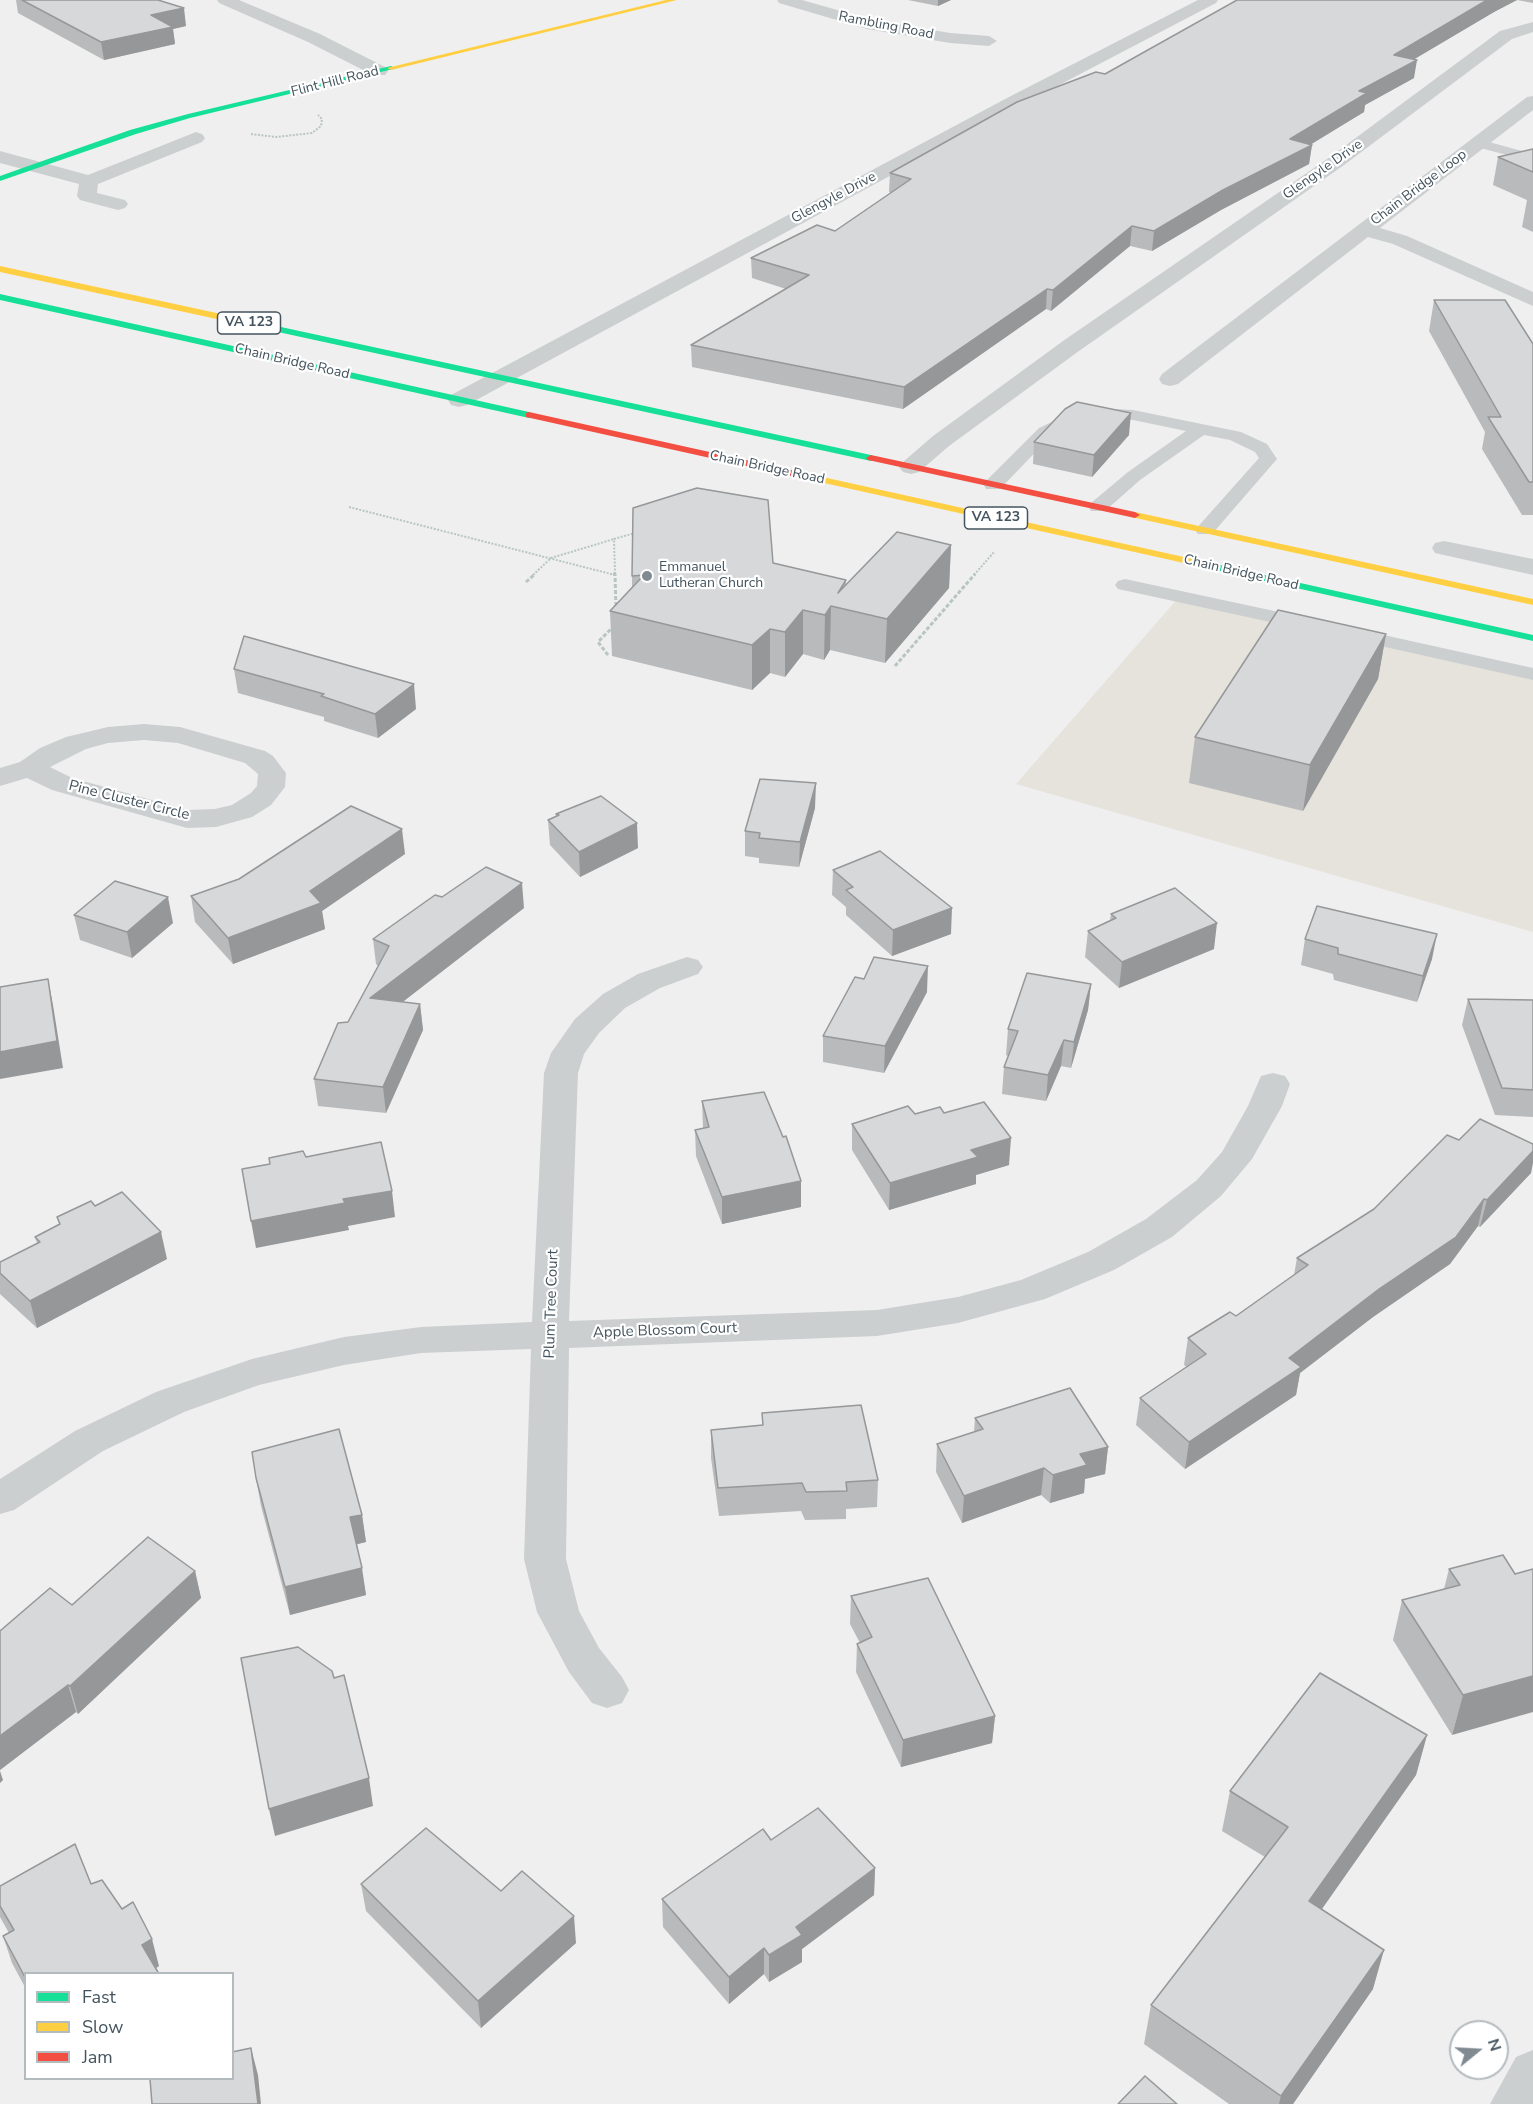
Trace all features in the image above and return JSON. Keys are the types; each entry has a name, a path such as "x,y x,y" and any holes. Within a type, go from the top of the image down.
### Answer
{"main road":[{"name":"Flint Hill Road","path":"0,178 133,132 188,116 674,0"},
{"name":"Chain Bridge Road","path":"0,269 1533,602"},
{"name":"Chain Bridge Road","path":"0,297 1533,638"}],"street":[{"path":"225,0 314,38 379,71"},
{"name":"Rambling Road","path":"785,0 867,24 940,37 989,41"},
{"name":"Glengyle Drive","path":"459,400 1013,102 1210,0"},
{"name":"Glengyle Drive","path":"911,467 941,441 1071,346 1337,161 1506,35 1533,27"},
{"name":"Chain Bridge Loop","path":"1365,230 1533,101"},
{"path":"0,157 30,167 89,181 196,138"},
{"path":"89,181 87,196 118,204"},
{"path":"1170,379 1365,230"},
{"name":"Chain Bridge Loop","path":"1365,230 1400,240 1533,300"},
{"path":"1444,548 1533,567"},
{"name":"Pine Cluster Circle","path":"153,733 180,735 255,757 263,762 272,773 271,787 261,800 242,811 216,818 187,819 62,784 30,768 50,754 76,743 108,735 153,733"},
{"path":"0,777 30,768"},
{"name":"Plum Tree Court","path":"607,1690 584,1660 558,1612 545,1559 550,1336 561,1073 568,1053 587,1026 614,1001 649,981 687,967"},
{"name":"Apple Blossom Court","path":"0,1499 89,1441 170,1402 252,1373 344,1351 421,1340 876,1323 958,1310 1032,1290 1101,1261 1159,1228 1209,1188 1235,1159 1265,1106 1273,1084"},
{"path":"1515,2104 1533,2073"}],"lane":[{"path":"1478,143 1533,158"},
{"path":"993,485 1045,432 1078,414 1133,415 1235,436 1261,448 1268,459 1205,530"},
{"path":"1098,507 1134,476 1200,430"},
{"path":"1125,585 1533,674"}],"path":[{"path":"349,507 615,574"},
{"path":"526,582 552,558 636,532"},
{"path":"614,539 616,614"},
{"path":"895,666 1001,544"},
{"path":"608,655 598,642 616,624"}],"shaded area":[{"path":"1179,597 1533,675 1533,932 1016,784"}],"building":[{"path":"22,0 158,0 184,8 151,15 173,27 101,42"},
{"path":"1237,0 1487,0 1394,55 1417,60 1359,91 1367,93 1290,139 1312,145 1223,190 1154,231 1132,226 1053,290 1047,289 904,387 691,345 809,275 751,258 817,225 835,231 911,179 890,173 1017,102 1096,72 1105,74"},
{"path":"1533,149 1533,172 1498,157"},
{"path":"1434,300 1505,300 1533,344 1533,482 1529,482 1488,417 1501,417"},
{"path":"1077,402 1131,413 1094,455 1034,442 1065,409"},
{"path":"697,488 768,500 773,563 846,580 838,593 897,532 951,545 887,619 831,606 825,615 803,610 785,632 770,629 752,645 610,611 644,575 632,576 633,508"},
{"path":"1278,610 1386,634 1310,765 1195,737"},
{"path":"244,636 414,684 375,714 321,696 324,694 234,669"},
{"path":"760,779 816,783 800,842 759,838 760,833 745,831"},
{"path":"601,796 637,823 579,852 548,820 559,815 556,814"},
{"path":"351,806 402,829 310,891 321,903 228,938 191,896 239,879"},
{"path":"880,851 952,908 893,930 846,890 853,887 833,870"},
{"path":"486,867 522,883 370,998 420,1004 383,1087 314,1079 338,1023 348,1022 389,946 373,939 435,895 442,897"},
{"path":"115,881 168,897 127,932 74,915"},
{"path":"1175,888 1217,923 1122,962 1088,931 1116,918 1111,914"},
{"path":"1317,906 1437,934 1423,976 1338,954 1338,948 1305,939"},
{"path":"874,957 928,966 885,1046 823,1036 855,977 864,979"},
{"path":"1027,973 1091,984 1074,1042 1064,1040 1048,1075 1004,1067 1018,1031 1008,1029"},
{"path":"48,979 57,1041 0,1052 0,987"},
{"path":"1468,999 1533,1000 1533,1090 1502,1088"},
{"path":"764,1092 783,1137 786,1136 801,1181 722,1197 695,1130 709,1127 702,1101"},
{"path":"984,1102 1011,1138 971,1150 978,1157 890,1183 852,1124 908,1106 915,1114 940,1107 944,1113"},
{"path":"1480,1119 1533,1144 1533,1151 1487,1200 1484,1199 1456,1237 1379,1289 1289,1358 1301,1367 1189,1442 1140,1398 1206,1354 1188,1338 1230,1312 1236,1316 1308,1265 1297,1258 1374,1209 1447,1135 1459,1140"},
{"path":"381,1142 392,1191 343,1199 345,1203 251,1221 242,1169 270,1164 269,1158 303,1151 306,1157"},
{"path":"122,1192 161,1232 30,1301 0,1273 0,1262 40,1242 35,1237 60,1224 57,1217 91,1201 95,1206"},
{"path":"1070,1388 1108,1447 1080,1454 1087,1465 1053,1475 1044,1468 964,1496 937,1444 983,1429 975,1418"},
{"path":"861,1405 878,1480 846,1482 847,1491 806,1492 802,1483 718,1488 711,1430 763,1425 762,1413"},
{"path":"339,1429 362,1515 350,1517 362,1568 285,1587 256,1478 252,1452"},
{"path":"148,1537 195,1571 70,1686 68,1685 0,1736 0,1631 50,1588 72,1605"},
{"path":"1503,1555 1515,1574 1533,1569 1533,1676 1463,1695 1402,1600 1460,1585 1449,1569"},
{"path":"928,1578 995,1716 903,1740 857,1644 872,1637 851,1596"},
{"path":"298,1647 332,1671 334,1678 344,1675 369,1778 269,1809 241,1658"},
{"path":"1320,1673 1427,1735 1309,1901 1384,1950 1281,2096 1151,2005 1288,1827 1230,1791"},
{"path":"818,1808 875,1868 796,1927 802,1935 769,1955 764,1948 729,1977 662,1899 763,1829 771,1840"},
{"path":"426,1828 501,1891 522,1871 574,1916 478,2001 361,1884"},
{"path":"75,1844 91,1884 102,1880 122,1909 133,1902 152,1939 142,1945 158,1972 24,1972 24,1975 3,1936 14,1930 0,1906 0,1886"},
{"path":"251,2048 258,2104 152,2104 150,2080 234,2080 234,2052"},
{"path":"1145,2076 1177,2104 1118,2104"}],"traffic: fast":[{"path":"0,179 133,132 188,116 391,68"},
{"path":"0,297 529,415"},
{"path":"258,325 871,458"},
{"path":"1202,564 1533,638"}],"traffic: slow":[{"path":"391,68 674,0"},
{"path":"0,269 258,325"},
{"path":"800,475 1202,564"},
{"path":"1135,515 1533,602"}],"traffic: jam":[{"path":"529,415 800,475"},
{"path":"871,458 1135,515"}],"place":[{"name":"Emmanuel Lutheran Church","path":"647,576"}]}
